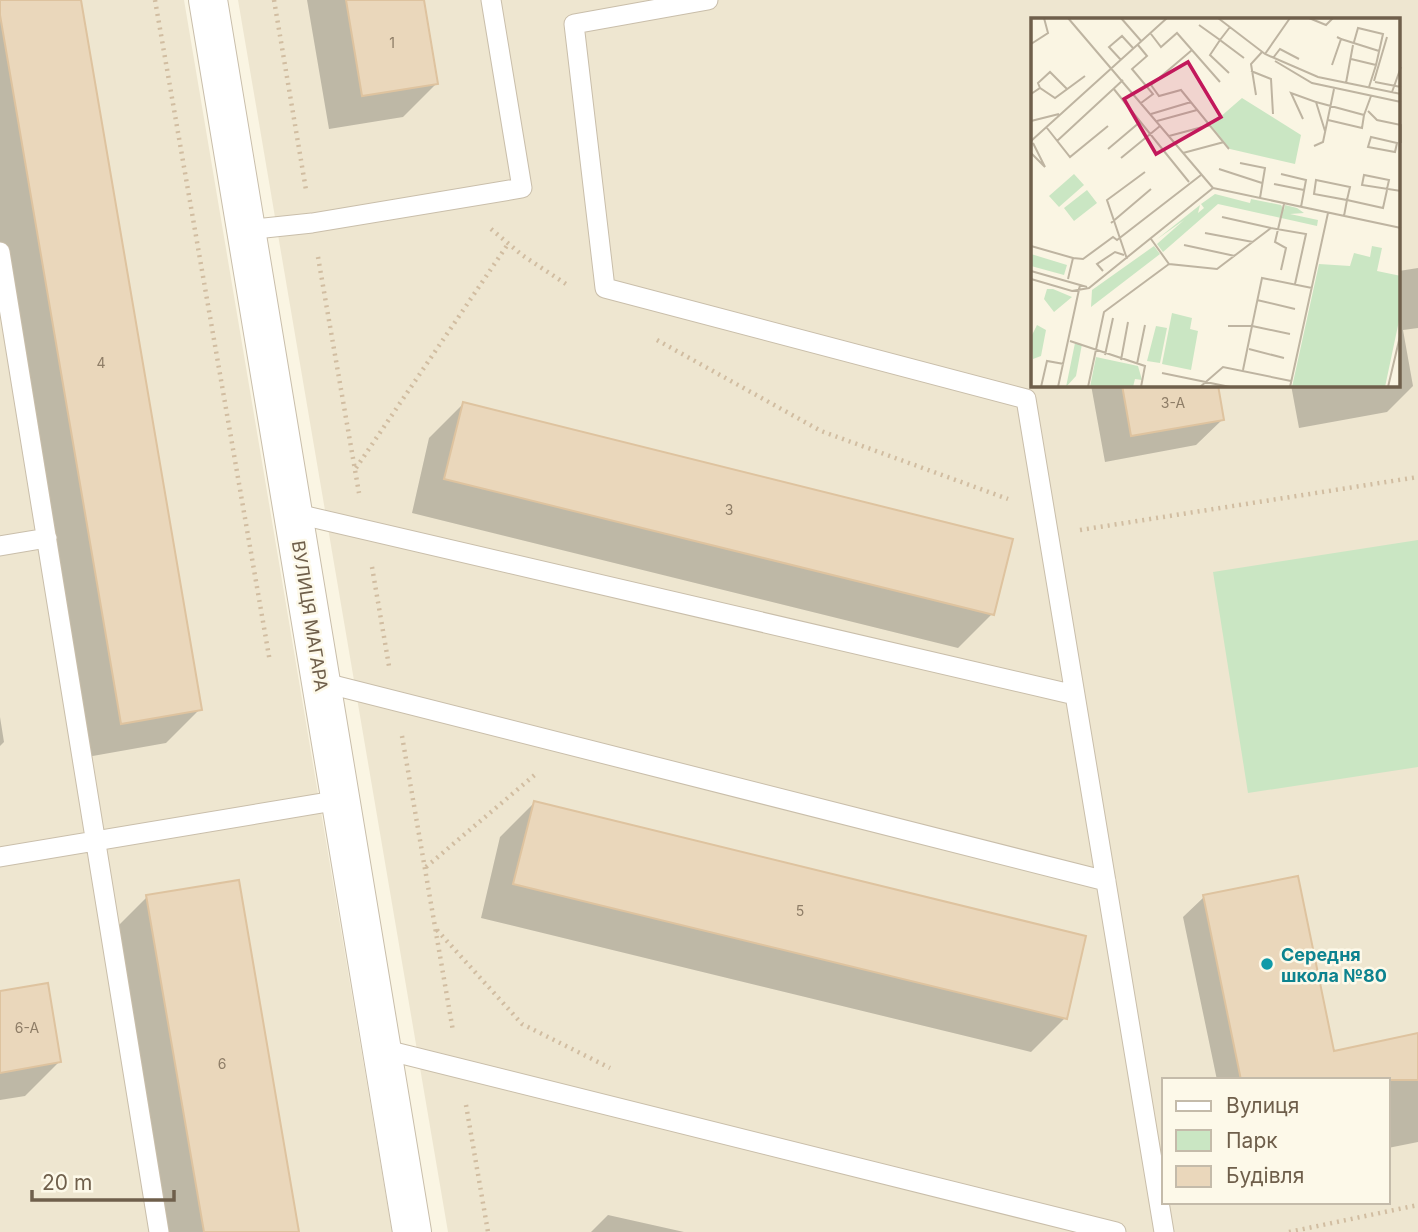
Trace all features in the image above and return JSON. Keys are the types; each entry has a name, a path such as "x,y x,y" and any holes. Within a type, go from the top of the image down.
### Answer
{"street":[{"name":"ВУЛИЦЯ МАГАРА","path":"208,0 412,1232"}],"lane":[{"path":"246,230 312,223 522,188 491,0"},
{"path":"708,0 574,24 605,288 1026,399 1164,1232"},
{"path":"0,253 159,1232"},
{"path":"293,513 1075,695"},
{"path":"0,546 47,538"},
{"path":"321,682 1106,881"},
{"path":"0,857 340,800"},
{"path":"382,1049 1116,1232"}],"path":[{"path":"155,0 271,671"},
{"path":"274,0 488,1232"},
{"path":"456,199 508,244 579,292"},
{"path":"355,469 508,244"},
{"path":"655,339 821,431 1045,512"},
{"path":"1049,535 1418,477"},
{"path":"426,868 570,745"},
{"path":"436,929 522,1024 620,1073"},
{"path":"1289,1232 1418,1205"}],"shaded area":[{"path":"0,0 184,0 392,1232 0,1232"},
{"path":"238,0 1418,0 1418,1232 448,1232"}],"green space":[{"path":"1418,540 1418,767 1248,793 1213,572"}],"building":[{"path":"0,0 81,0 202,710 121,724 0,15"},
{"path":"346,0 424,0 438,84 362,96"},
{"path":"1122,387 1218,387 1224,420 1131,436"},
{"path":"463,402 1013,539 994,615 444,479"},
{"path":"534,801 1086,936 1067,1019 513,884"},
{"name":"Середня школа №80","path":"1298,876 1334,1051 1418,1033 1418,1080 1241,1078 1203,895"},
{"path":"239,880 299,1232 204,1232 146,895"},
{"path":"48,983 61,1062 0,1073 0,991"}],"place":[{"name":"Середня школа №80","path":"1267,964"}]}
